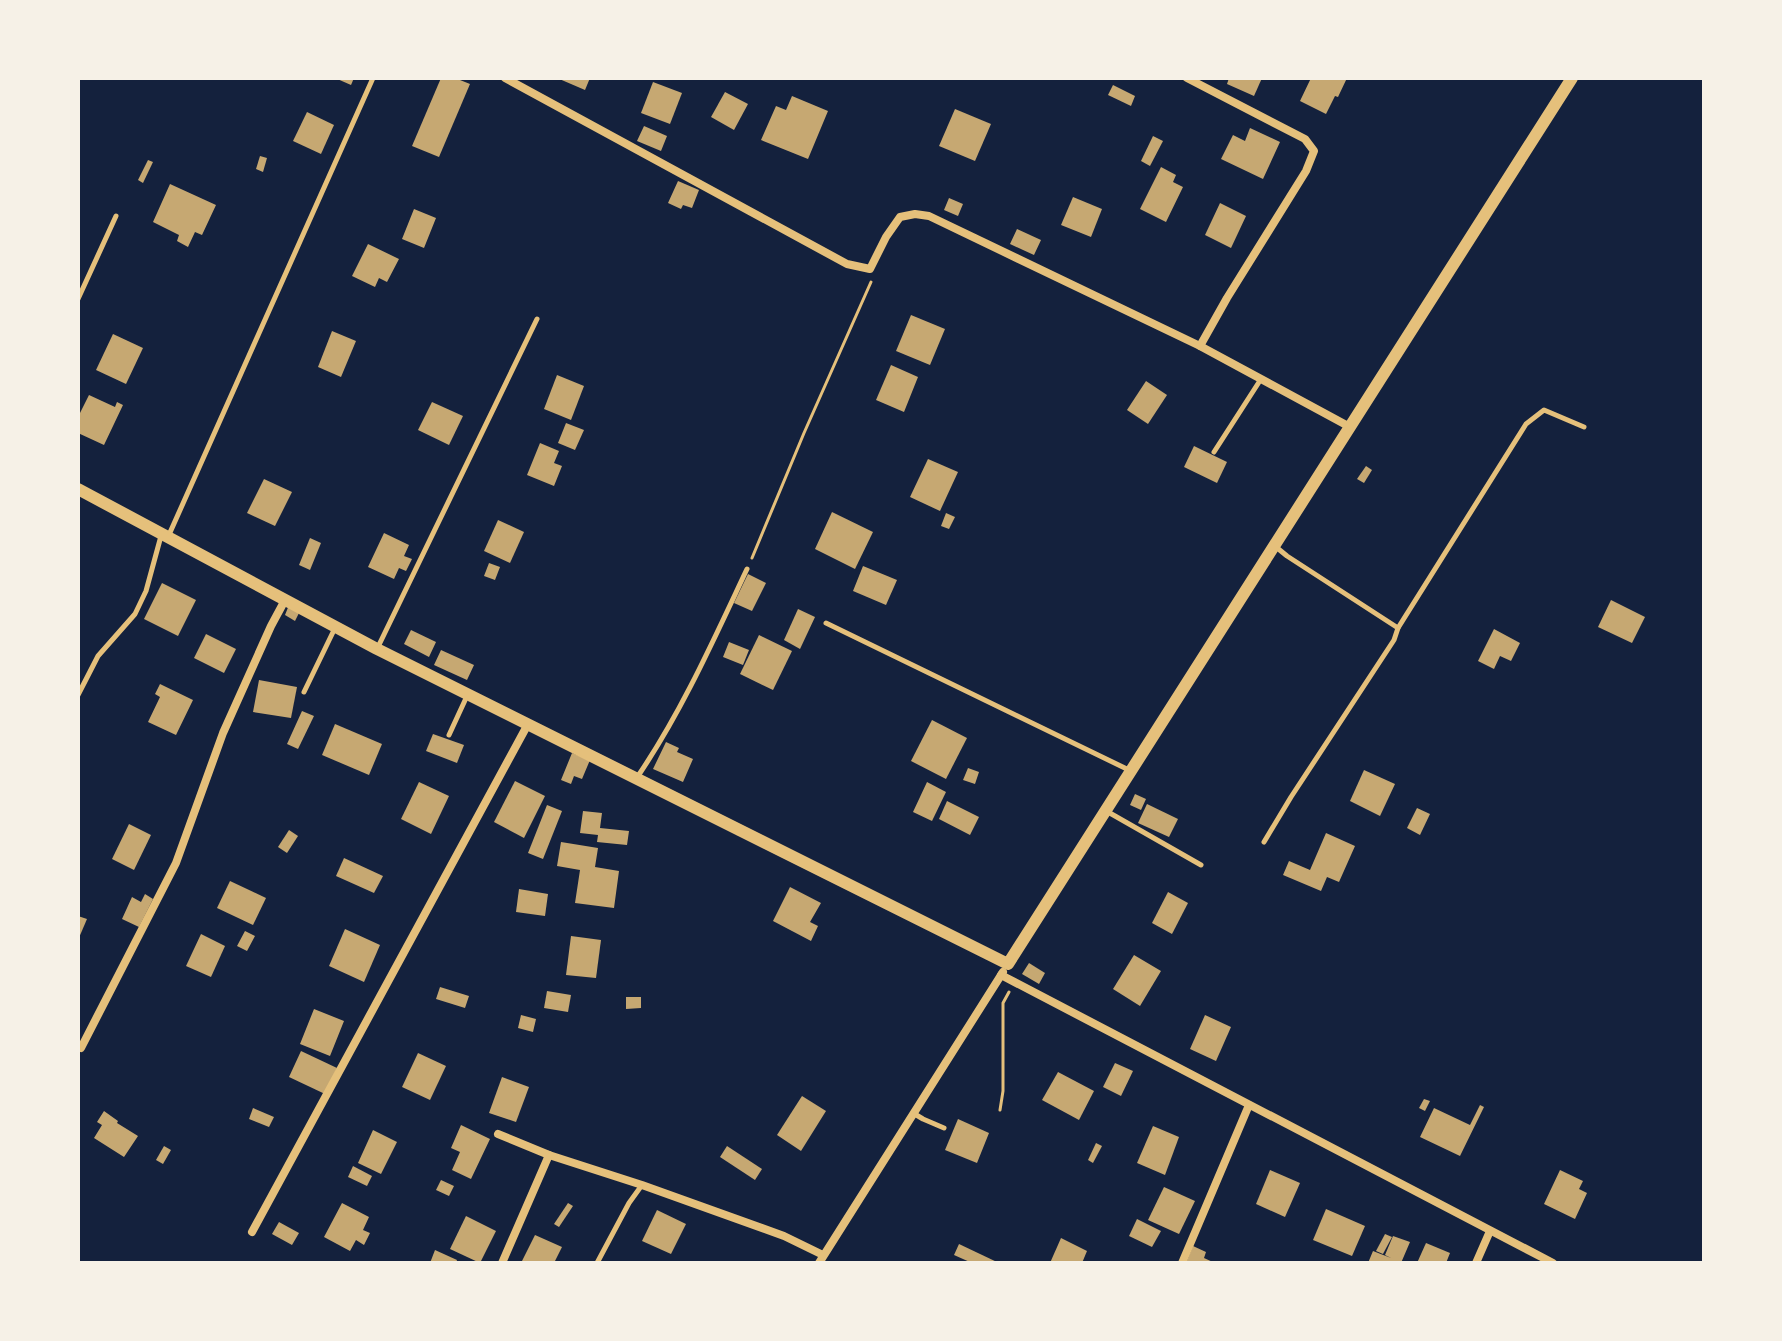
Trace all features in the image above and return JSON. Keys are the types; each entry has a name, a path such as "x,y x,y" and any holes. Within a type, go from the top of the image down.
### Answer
{"street":[{"path":"505,78 847,264 870,269 900,217 915,214 929,216 1200,346 1350,427"},
{"path":"1187,78 1305,139 1314,151 1306,171 1200,346"},
{"path":"498,1134 549,1155 784,1236 821,1259 1572,78"},
{"path":"78,489 377,649 1005,970 1014,982 1553,1263"},
{"path":"81,1048 176,863 223,733 285,600"},
{"path":"252,1232 528,724"},
{"path":"1182,1263 1249,1105"},
{"path":"502,1263 549,1155"},
{"path":"1476,1263 1490,1231"}],"lane":[{"path":"78,695 98,656 135,614 146,591 165,535 373,78"},
{"path":"78,299 116,216"},
{"path":"377,649 537,319"},
{"path":"1214,452 1261,379"},
{"path":"1264,842 1394,640 1398,628 1526,424 1544,410 1584,427"},
{"path":"1274,546 1398,628"},
{"path":"636,779 692,685 747,569"},
{"path":"826,623 1131,771"},
{"path":"304,692 335,627"},
{"path":"449,735 468,694"},
{"path":"1106,810 1201,865"},
{"path":"913,1113 944,1128"},
{"path":"597,1263 642,1185"}],"path":[{"path":"747,569 804,433 872,284 870,269"},
{"path":"1000,1110 1003,1091 1003,1003 1014,982"}],"building":[{"path":"335,78 354,78 351,85"},
{"path":"441,78 455,78 470,84 439,157 412,146"},
{"path":"557,78 590,78 585,90"},
{"path":"1229,78 1262,78 1254,96 1227,84"},
{"path":"1311,78 1347,78 1326,114 1300,101"},
{"path":"653,82 682,93 670,124 641,113"},
{"path":"1113,85 1135,96 1131,106 1108,95"},
{"path":"725,92 748,104 734,130 711,117"},
{"path":"792,96 828,111 808,159 761,140 776,106 786,110"},
{"path":"955,109 991,124 975,161 939,146"},
{"path":"307,112 334,125 321,154 293,141"},
{"path":"644,126 667,136 661,151 637,141"},
{"path":"1250,128 1280,142 1263,179 1221,159 1233,135 1245,141"},
{"path":"1153,136 1163,141 1150,166 1141,161"},
{"path":"260,156 267,158 263,172 256,169"},
{"path":"148,160 153,162 143,183 138,180"},
{"path":"1161,167 1176,175 1173,182 1183,187 1166,222 1140,209"},
{"path":"678,181 699,190 692,208 683,205 681,209 668,203"},
{"path":"170,184 216,205 202,235 195,232 188,247 177,241 179,235 153,222"},
{"path":"1073,197 1102,209 1091,237 1061,225"},
{"path":"949,198 963,204 958,216 944,210"},
{"path":"1220,203 1246,216 1231,248 1205,235"},
{"path":"414,209 436,218 424,248 402,239"},
{"path":"1017,229 1041,240 1034,255 1010,244"},
{"path":"368,244 399,259 387,282 379,278 375,287 352,276"},
{"path":"911,315 945,329 930,365 896,351"},
{"path":"332,331 356,341 341,377 318,367"},
{"path":"113,334 143,348 126,384 96,370"},
{"path":"891,365 918,377 904,412 876,400"},
{"path":"557,375 584,386 571,420 544,409"},
{"path":"1146,381 1167,395 1148,424 1127,410"},
{"path":"89,395 115,407 117,402 123,405 104,445 78,433 78,417"},
{"path":"432,402 463,416 449,445 418,430"},
{"path":"566,423 584,430 575,450 558,443"},
{"path":"540,443 559,451 554,463 562,466 554,486 527,475"},
{"path":"1194,446 1227,462 1217,483 1184,467"},
{"path":"928,459 958,472 940,511 910,497"},
{"path":"1366,466 1372,470 1364,483 1357,479"},
{"path":"264,479 292,492 275,526 247,513"},
{"path":"832,512 873,532 855,569 815,549"},
{"path":"946,513 955,517 949,529 941,526"},
{"path":"498,520 524,532 510,563 484,551"},
{"path":"384,533 409,545 404,556 412,559 406,571 399,568 394,579 368,567"},
{"path":"310,538 321,543 310,570 299,565"},
{"path":"489,563 500,567 495,580 484,576"},
{"path":"863,566 897,580 886,605 853,591"},
{"path":"748,574 766,583 752,611 734,603"},
{"path":"162,583 196,600 178,636 144,619"},
{"path":"1611,600 1645,617 1632,643 1598,627"},
{"path":"289,605 300,611 295,621 285,615"},
{"path":"798,609 815,617 800,649 784,640"},
{"path":"1494,629 1520,643 1511,661 1500,656 1494,669 1478,661"},
{"path":"411,630 436,642 429,657 404,644"},
{"path":"206,634 236,649 224,673 194,658"},
{"path":"759,635 792,651 773,690 740,674"},
{"path":"729,642 749,650 743,665 723,657"},
{"path":"441,650 474,665 467,680 434,665"},
{"path":"259,680 297,687 291,718 253,712"},
{"path":"160,684 193,700 176,735 148,722 160,697 155,694"},
{"path":"302,711 314,716 298,749 287,744"},
{"path":"932,720 967,738 946,779 911,761"},
{"path":"335,724 382,744 369,775 322,755"},
{"path":"433,734 464,745 457,763 426,751"},
{"path":"666,742 679,748 677,752 693,759 683,782 653,769"},
{"path":"572,753 590,760 582,779 574,776 571,784 561,780"},
{"path":"968,768 979,772 975,784 963,780"},
{"path":"1364,770 1395,784 1380,816 1350,801"},
{"path":"515,781 545,796 524,838 494,822"},
{"path":"419,782 449,796 431,834 401,819"},
{"path":"927,782 946,792 932,821 913,812"},
{"path":"1135,794 1146,799 1141,810 1130,805"},
{"path":"947,801 979,817 970,835 939,819"},
{"path":"1147,804 1178,819 1169,837 1138,823"},
{"path":"547,805 562,811 543,859 528,853"},
{"path":"1417,808 1430,814 1420,835 1407,828"},
{"path":"583,811 602,813 600,828 629,831 627,845 597,842 598,835 580,833"},
{"path":"129,824 151,835 134,870 112,859"},
{"path":"289,830 298,836 287,853 278,847"},
{"path":"1326,833 1355,846 1339,882 1327,877 1321,891 1283,875 1289,861 1310,870"},
{"path":"561,842 598,848 595,867 619,871 614,908 575,903 580,870 557,866"},
{"path":"344,858 383,876 374,893 336,876"},
{"path":"230,881 266,898 253,925 217,908"},
{"path":"790,887 821,903 810,922 818,926 811,941 773,921"},
{"path":"519,889 548,894 545,916 516,912"},
{"path":"1168,892 1188,903 1172,934 1152,923"},
{"path":"145,894 153,899 139,927 122,919 132,897 141,902"},
{"path":"78,916 87,919 78,940"},
{"path":"345,929 380,945 364,982 329,966"},
{"path":"245,931 255,936 247,951 237,946"},
{"path":"201,934 225,946 211,977 186,966"},
{"path":"571,936 601,940 596,978 566,975"},
{"path":"1134,955 1161,971 1140,1006 1113,989"},
{"path":"1029,963 1045,973 1039,984 1022,974"},
{"path":"440,987 469,996 465,1008 436,999"},
{"path":"547,991 571,995 568,1012 544,1008"},
{"path":"626,997 641,997 641,1008 626,1009"},
{"path":"314,1009 344,1021 330,1056 300,1044"},
{"path":"521,1015 536,1019 533,1032 518,1028"},
{"path":"1205,1015 1231,1027 1216,1061 1190,1049"},
{"path":"301,1051 337,1068 325,1094 289,1077"},
{"path":"418,1053 446,1066 430,1100 402,1087"},
{"path":"1115,1063 1133,1071 1121,1096 1103,1087"},
{"path":"1058,1072 1094,1091 1079,1120 1042,1100"},
{"path":"502,1077 529,1087 516,1122 489,1113"},
{"path":"802,1096 826,1111 801,1151 777,1135"},
{"path":"1424,1099 1430,1101 1425,1111 1419,1108"},
{"path":"1480,1105 1484,1107 1460,1156 1420,1137 1434,1108 1470,1125"},
{"path":"253,1108 274,1117 269,1127 249,1119"},
{"path":"104,1111 138,1136 124,1157 94,1138 102,1125 97,1122"},
{"path":"958,1119 989,1133 977,1163 945,1150"},
{"path":"461,1125 490,1139 471,1179 452,1170 460,1152 451,1148"},
{"path":"1153,1126 1179,1137 1165,1175 1137,1163"},
{"path":"373,1130 397,1142 381,1174 358,1163"},
{"path":"1096,1143 1102,1146 1093,1163 1088,1160"},
{"path":"164,1146 171,1150 163,1164 156,1160"},
{"path":"727,1146 762,1169 755,1180 720,1157"},
{"path":"353,1166 372,1176 367,1186 348,1177"},
{"path":"1270,1170 1300,1183 1285,1217 1256,1204"},
{"path":"1560,1170 1583,1181 1579,1189 1587,1193 1575,1219 1544,1204"},
{"path":"441,1180 454,1186 449,1196 436,1190"},
{"path":"1164,1187 1195,1201 1179,1234 1148,1220"},
{"path":"342,1203 369,1217 363,1230 370,1233 364,1245 356,1240 350,1251 324,1237"},
{"path":"568,1203 573,1206 559,1227 554,1224"},
{"path":"1326,1209 1365,1226 1352,1256 1313,1240"},
{"path":"657,1210 686,1224 671,1254 642,1241"},
{"path":"466,1216 496,1231 480,1263 450,1249"},
{"path":"1137,1219 1161,1231 1152,1247 1129,1236"},
{"path":"279,1222 299,1233 292,1245 272,1234"},
{"path":"1385,1234 1392,1237 1383,1254 1376,1251"},
{"path":"535,1235 562,1247 554,1263 521,1263"},
{"path":"1393,1236 1410,1242 1401,1263 1368,1263 1373,1251 1391,1258 1385,1255"},
{"path":"1061,1238 1087,1251 1082,1263 1050,1263"},
{"path":"1426,1243 1450,1253 1446,1263 1417,1263"},
{"path":"959,1244 999,1263 972,1263 954,1255"},
{"path":"1193,1246 1206,1252 1204,1258 1215,1263 1186,1263"},
{"path":"435,1250 457,1260 456,1263 430,1263"}]}
